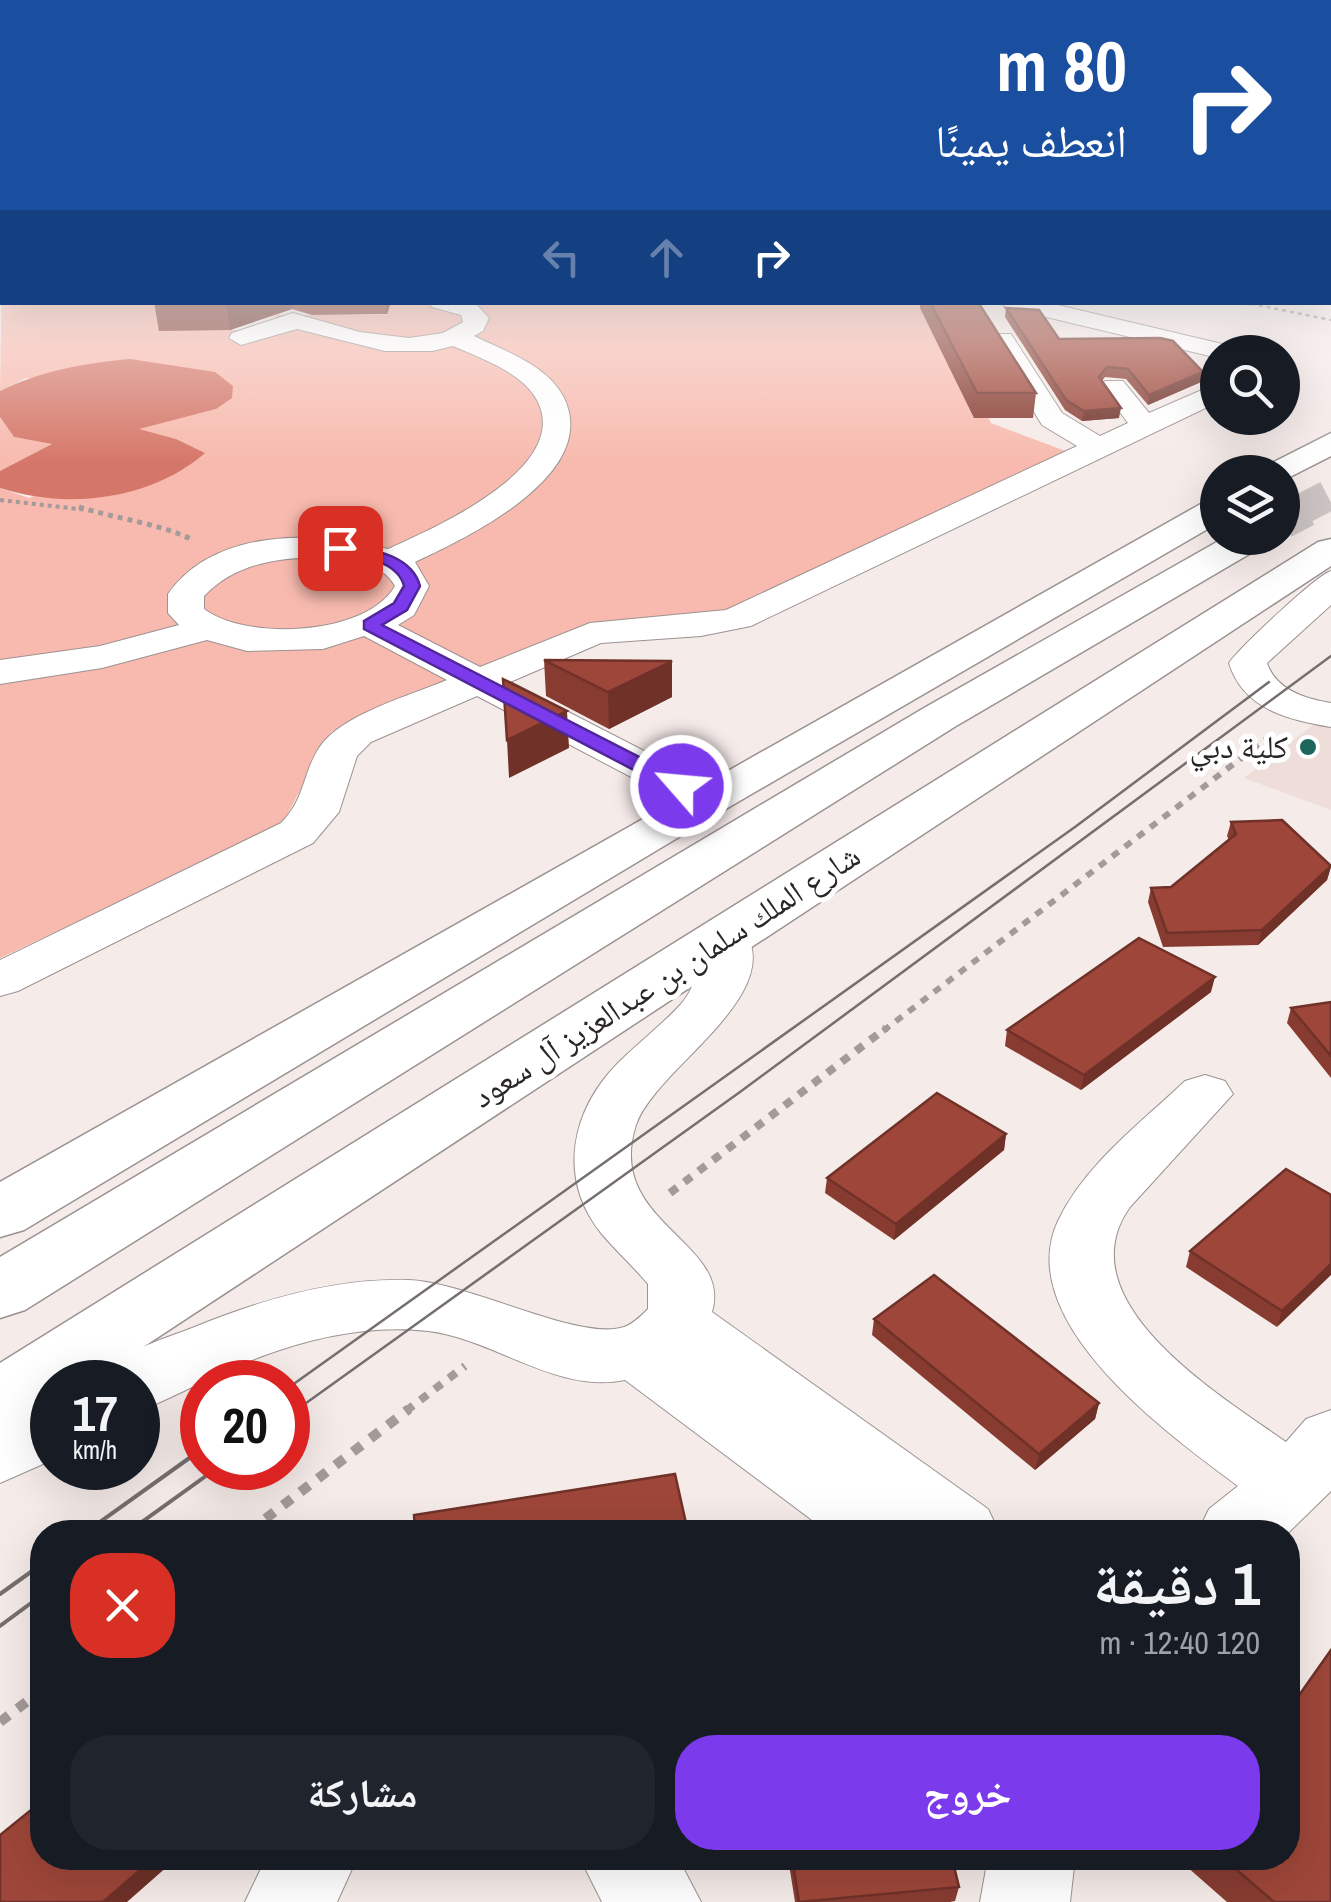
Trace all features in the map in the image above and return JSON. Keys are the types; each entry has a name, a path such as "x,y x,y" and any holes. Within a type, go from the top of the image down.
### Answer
{"main road":[{"path":"1300,461 1331,444"},
{"path":"0,1214 707,800 1200,518"},
{"path":"0,1290 940,717 1221,555"},
{"name":"شارع الملك سلمان بن عبدالعزيز آل سعود","path":"0,1402 726,938 1329,563"}],"street":[{"path":"304,323 378,342 426,342 472,328 476,315 448,305"},
{"path":"1026,305 1200,345"},
{"path":"987,307 1052,420 1099,447"},
{"path":"241,338 304,323 370,314"},
{"path":"1082,346 1071,330 1089,320"},
{"path":"391,560 468,526 497,508 538,472 556,438 554,406 535,378 500,355 453,336"},
{"path":"1186,341 1200,356"},
{"path":"1114,387 1145,426"},
{"path":"0,980 280,845 317,812 344,742 370,725 600,631 707,625 738,618 1200,400"},
{"path":"318,547 359,550 391,560 410,576 412,586 401,606 370,625 323,638 272,642 225,636 207,629 186,613 186,594 203,575 236,560 276,550 318,547"},
{"path":"1318,713 1261,688 1250,675 1248,663 1254,653 1316,602 1329,563"},
{"path":"370,625 707,800"},
{"path":"0,672 102,657 207,629"},
{"path":"160,1372 220,1341 280,1320 403,1305 437,1307 585,1355 611,1356 655,1335 682,1307 682,1288 675,1271 615,1212 602,1163 606,1128 621,1096 722,988 730,963 726,938"},
{"path":"1205,1094 1102,1200 1086,1227 1080,1259 1087,1294 1105,1330 1135,1364 1312,1463 1248,1520"},
{"path":"655,1335 870,1520"},
{"path":"655,1335 943,1520"},
{"path":"0,1454 30,1438"},
{"path":"290,1902 307,1870"},
{"path":"633,1870 656,1902"},
{"path":"1026,1902 1030,1870"}],"path":[{"path":"1258,305 1331,320"},
{"path":"0,500 61,504 168,528 236,560"},
{"path":"635,1234 652,1220 658,1202 1318,713"},
{"path":"264,1520 514,1329"},
{"path":"0,1722 30,1699"}],"shaded area":[{"path":"1,305 187,305 198,330 265,330 277,315 386,315 390,305 941,305 934,310 991,423 1068,452 734,610 585,625 331,732 281,826 0,958 0,488 29,498 176,439 136,429 216,409 26,378 0,391"},
{"path":"130,359 215,372 233,386 232,398 216,409 139,429 176,439 205,453 160,481 108,496 53,498 0,488 0,471 52,444 14,437 0,417 0,391 63,369"},
{"path":"0,417 14,437 53,444 0,471"},
{"name":"كلية دبي","path":"1331,711 1331,810 1244,778"}],"building":[{"path":"932,305 980,305 1036,393 977,393"},
{"path":"1006,308 1039,310 1059,339 1173,341 1200,369 1200,373 1149,395 1128,369 1107,367 1099,377 1121,408 1084,411 1066,400"},
{"path":"544,660 672,661 608,692"},
{"path":"503,679 567,711 507,740"},
{"path":"1282,820 1331,866 1262,930 1167,933 1151,888 1171,887 1236,834 1231,822"},
{"path":"1139,938 1215,977 1084,1075 1007,1030"},
{"path":"1331,1002 1331,1056 1291,1008"},
{"path":"937,1093 1006,1134 896,1224 827,1178"},
{"path":"1286,1169 1331,1195 1331,1264 1282,1311 1190,1251"},
{"path":"934,1275 1099,1403 1039,1454 874,1319"},
{"path":"675,1474 685,1520 414,1520 414,1515"},
{"path":"1331,1650 1331,1902 1274,1902 1237,1870 1300,1870 1300,1694"},
{"path":"30,1811 30,1870 140,1870 103,1902 0,1902 0,1835"},
{"path":"794,1870 955,1870 959,1887 799,1902"}],"tunnel":[{"path":"1300,510 1331,494"},
{"path":"1300,510 1305,507"}],"tram line":[{"path":"310,1400 740,1092 1331,656"},
{"path":"310,1372 1075,827 1269,682"},
{"path":"103,1520 180,1465"},
{"path":"145,1520 186,1490"},
{"path":"0,1594 30,1573"},
{"path":"0,1626 30,1604"}],"place":[{"name":"كلية دبي","path":"1308,747"}],"route":[{"path":"340,548 391,560 410,576 409,596 401,606 370,625 681,786"}]}
